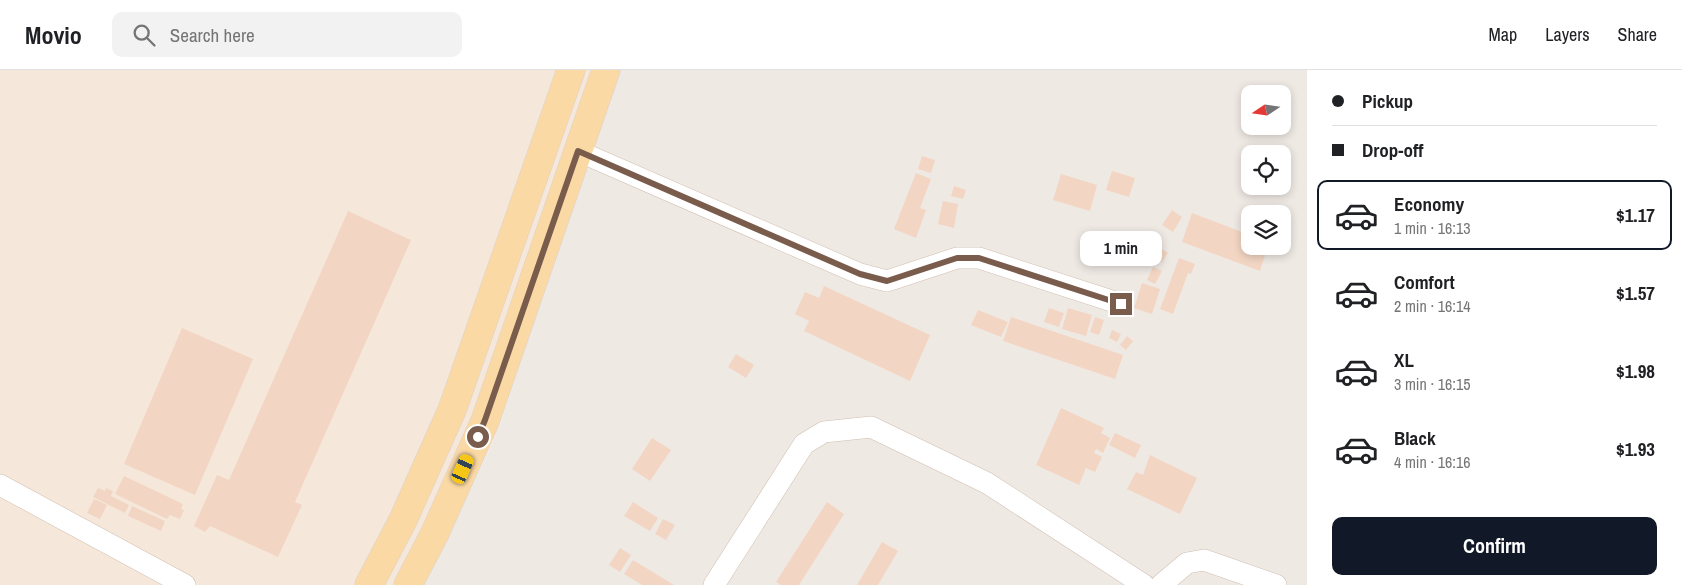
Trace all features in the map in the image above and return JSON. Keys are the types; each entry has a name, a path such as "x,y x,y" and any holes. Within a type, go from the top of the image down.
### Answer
{"main road":[{"path":"369,585 403,520 452,410 571,70"},
{"path":"408,585 435,534 485,420 606,70"}],"lane":[{"path":"578,151 860,274 887,281 957,258 979,258 1121,304"},
{"path":"714,585 804,444 824,432 871,428 987,483 1144,585"},
{"path":"0,485 185,585"},
{"path":"1161,585 1187,563 1204,560 1276,585"}],"shaded area":[{"path":"0,70 618,70 552,262 497,434 422,585 0,585"},
{"path":"618,70 1307,70 1307,585 422,585 497,434 552,262"}],"building":[{"path":"922,156 935,160 931,173 918,169"},
{"path":"1112,171 1135,178 1129,197 1106,190"},
{"path":"916,173 931,179 920,208 926,210 916,238 894,229"},
{"path":"1061,174 1097,185 1090,211 1053,200"},
{"path":"954,186 966,190 963,199 951,196"},
{"path":"943,201 958,204 954,228 938,224"},
{"path":"1172,210 1182,217 1173,232 1162,225"},
{"path":"348,211 411,240 295,502 302,505 278,557 210,526 205,532 194,526 217,475 229,480"},
{"path":"1192,213 1241,232 1241,255 1265,255 1260,271 1182,242"},
{"path":"1160,248 1168,253 1162,262 1154,257"},
{"path":"1179,258 1195,264 1191,274 1188,273 1173,314 1160,309"},
{"path":"1153,267 1162,271 1155,284 1147,280"},
{"path":"1142,283 1160,289 1152,314 1134,308"},
{"path":"824,286 930,335 910,381 804,331 809,321 795,314 805,292 819,298"},
{"path":"1049,308 1064,313 1059,327 1044,322"},
{"path":"1068,308 1092,315 1086,336 1062,329"},
{"path":"978,310 1008,322 1001,337 971,325"},
{"path":"1011,317 1123,355 1115,379 1003,341"},
{"path":"1095,317 1104,320 1099,335 1090,332"},
{"path":"182,328 253,359 195,495 124,464"},
{"path":"1112,330 1121,334 1117,342 1109,338"},
{"path":"1127,336 1133,341 1126,350 1120,345"},
{"path":"736,354 754,365 746,378 728,367"},
{"path":"1061,408 1104,428 1101,433 1110,438 1103,453 1096,449 1094,453 1102,457 1095,472 1086,468 1079,485 1036,465"},
{"path":"1115,433 1141,445 1135,458 1109,445"},
{"path":"652,438 671,450 650,481 632,469"},
{"path":"1150,455 1197,478 1180,514 1127,489 1136,472 1143,475"},
{"path":"124,476 183,504 181,509 184,510 180,519 170,515 167,519 115,494"},
{"path":"98,488 105,491 106,488 113,491 111,496 129,505 125,513 93,497"},
{"path":"94,499 107,505 100,519 87,513"},
{"path":"633,502 658,518 650,531 624,516"},
{"path":"827,502 844,514 799,585 781,585 776,582"},
{"path":"132,506 165,521 161,531 128,516"},
{"path":"663,519 675,525 666,540 655,534"},
{"path":"882,542 898,551 878,585 857,585"},
{"path":"620,548 631,555 620,572 609,565"},
{"path":"633,560 674,585 642,585 624,574"}],"route":[{"path":"478,437 578,151 860,274 887,281 957,258 979,258 1121,304"}]}
